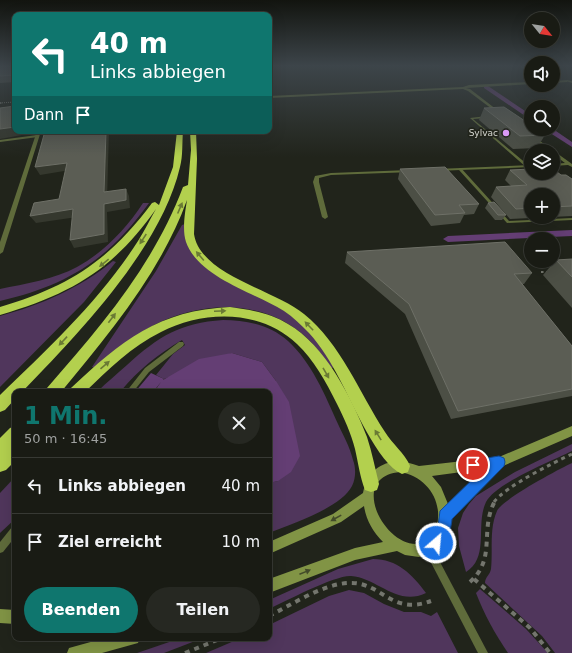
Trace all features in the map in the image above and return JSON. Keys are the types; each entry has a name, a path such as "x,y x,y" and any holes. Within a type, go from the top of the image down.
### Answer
{"highway":[{"path":"16,389 67,336 125,266 157,217 170,191 178,166 180,134"},
{"path":"193,134 189,231 195,250 203,260 214,269 275,300 293,311 308,324 338,364 382,441 402,466"},
{"path":"54,389 114,316 158,251 182,203 189,179 193,157"},
{"path":"0,311 56,292 101,266 117,252 142,224 159,200 178,166"},
{"path":"79,389 122,351 142,337 175,320 209,312 231,311 258,316 279,324 292,332 305,344 323,367 358,436 370,490"},
{"path":"0,405 12,393"},
{"path":"0,450 12,436"},
{"path":"0,464 12,453"}],"main road":[{"path":"418,472 499,462 572,431"},
{"path":"445,516 499,462"},
{"path":"402,466 418,472 427,478 440,495 445,516 445,526 436,543 428,548 418,551 396,545 386,538 378,529 372,518 369,507 370,490 375,477 380,472 387,468 402,466"},
{"path":"272,547 337,518 370,490"},
{"path":"272,585 355,554 396,545"},
{"path":"0,616 12,617"},
{"path":"74,653 121,641"}],"street":[{"path":"478,96 504,116"},
{"path":"0,252 38,134"},
{"path":"531,136 541,144"},
{"path":"560,157 571,165"},
{"path":"560,165 571,165"},
{"path":"429,170 524,166"},
{"path":"325,217 316,182 317,177 331,174 414,171"}],"lane":[{"path":"498,117 504,116"},
{"path":"491,117 471,118 524,162"},
{"path":"0,141 38,134"},
{"path":"460,169 508,222 572,219"},
{"path":"131,389 147,370 182,344"},
{"path":"0,549 12,534"},
{"path":"428,548 483,653"}],"path":[{"path":"0,103 12,102"},
{"path":"541,272 549,272"},
{"path":"550,653 530,628 472,581 485,564 487,528 490,510 496,499 572,454"},
{"path":"272,615 331,587 348,583 362,585 401,604 412,606 424,605 431,601"},
{"path":"185,653 215,641"}],"shaded area":[{"path":"143,203 149,203 134,223 102,255 85,267 46,287 24,295 0,301 0,289 39,281 59,275 77,267 96,255 122,231"},
{"path":"185,224 191,251 299,320 320,345 334,367 330,369 313,344 294,327 275,317 256,311 235,308 215,308 173,316 154,325 139,334 95,368 92,367 156,271 182,225"},
{"path":"113,261 116,262 84,302 0,387 0,316 30,307 60,294 100,271"},
{"path":"223,320 240,321 266,327 288,341 297,350 311,369 323,391 352,455 355,470 352,486 346,494 327,508 272,532 272,482 278,481 276,381 262,362 232,353 164,379 156,375 173,354 185,345 182,340 164,351 149,363 134,376 123,389 100,389 149,346 160,339 182,328"},
{"path":"232,353 262,362 289,402 300,456 291,472 278,481 272,482 272,389 156,389 161,382 155,389 138,389 151,373 164,379 163,380 199,359"},
{"path":"572,444 572,451 512,480 501,487 486,502 483,511 478,558 473,566 466,572 459,546 458,528 463,513 469,504 476,496 515,472"},
{"path":"572,463 572,653 555,653 542,636 485,583 491,569 492,532 497,511 501,506 519,493"},
{"path":"12,480 12,522 0,533 0,493"},
{"path":"373,559 382,560 397,565 403,569 426,593 406,597 370,581 351,576 323,584 272,608 272,599 338,569"},
{"path":"480,589 526,629 548,653 508,653 490,624 479,601 476,593"},
{"path":"349,590 364,593 384,604 404,612 421,612 431,616 437,612 458,653 206,653 234,641 272,641 272,624 329,596"},
{"path":"172,641 195,641 164,653 137,653"}],"building":[{"path":"12,106 12,127 0,129 0,108"},
{"path":"504,107 524,120 524,136 520,136 484,108"},
{"path":"44,134 106,134 104,192 126,189 126,200 104,204 104,234 70,240 73,209 30,216 34,203 59,199 67,163 35,167"},
{"path":"445,167 479,204 459,205 465,213 435,215 400,169"},
{"path":"524,169 524,180 560,180 560,174 566,175 572,179 572,206 560,207 560,188 524,188 524,208 516,209 496,187 527,185 510,170"},
{"path":"494,202 506,215 498,215 488,203"},
{"path":"505,242 524,264 524,268 528,268 532,273 514,274 572,346 572,389 458,411 409,304 347,252"},
{"path":"572,259 572,277 560,264 560,260"}],"waterway":[{"path":"500,96 524,113"},
{"path":"558,136 572,145"},
{"path":"448,239 572,233"}],"place":[{"name":"Sylvac","path":"506,133"}],"route":[{"path":"436,543 445,526 445,516 499,462 473,465"}]}
